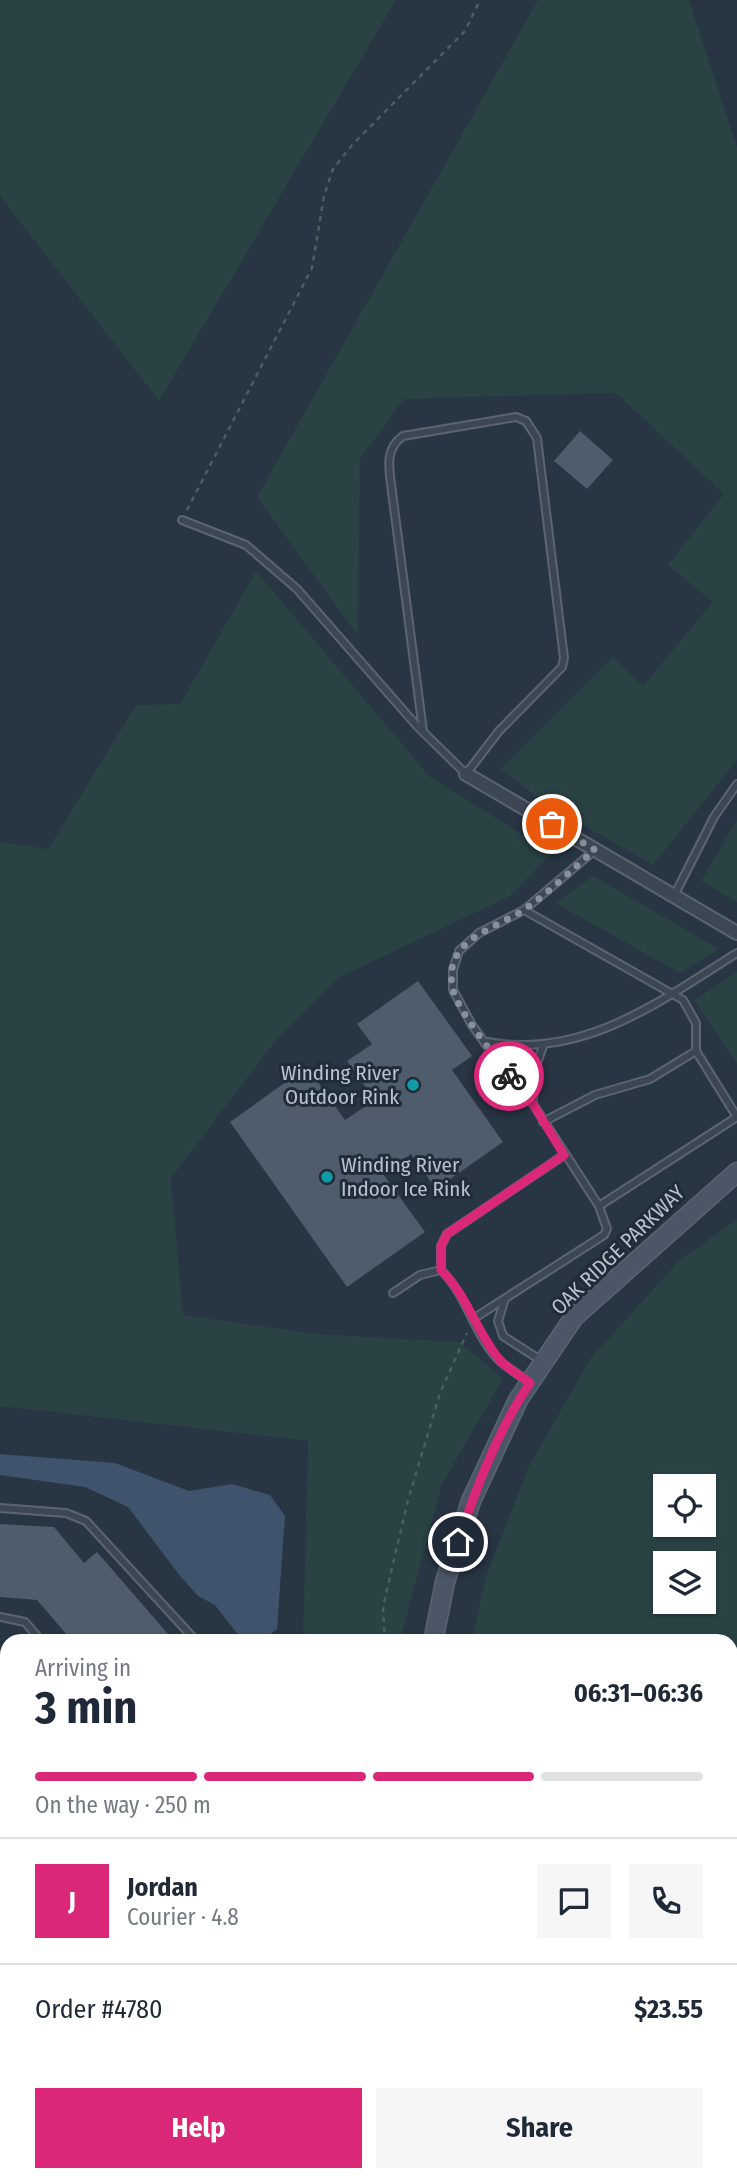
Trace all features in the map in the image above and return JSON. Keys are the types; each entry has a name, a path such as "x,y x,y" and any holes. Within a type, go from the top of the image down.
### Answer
{"street":[{"path":"466,774 737,933"},
{"name":"OAK RIDGE PARKWAY","path":"434,1634 444,1581 471,1502 518,1400 574,1317 737,1172"}],"lane":[{"path":"182,520 246,545 296,589 423,731 466,774 499,731 562,667 564,658 537,438 526,421 516,417 402,436 392,447 388,459 423,731"},
{"path":"674,896 714,817 737,783"},
{"path":"473,1319 604,1236 606,1220 533,1104 517,1088 487,1042 472,1025 453,990 453,970 459,951 479,933 524,910 595,850"},
{"path":"524,910 682,1000 696,1023 696,1051 737,1117 599,1206"},
{"path":"487,1042 515,1047 543,1046 595,1033 670,995 737,953"},
{"path":"533,1104 534,1072 543,1046"},
{"path":"543,1122 595,1095 650,1079 696,1051"},
{"path":"530,1383 500,1361 453,1282 441,1270 441,1246 447,1234 564,1155"},
{"path":"393,1293 420,1275 441,1270"},
{"path":"505,1298 498,1321 503,1336 544,1362"},
{"path":"0,1508 66,1513 86,1521 190,1634"},
{"path":"0,1617 25,1622 35,1634"}],"path":[{"path":"182,520 312,268 324,196 333,169 352,145 465,31 480,0"},
{"path":"385,1634 383,1607 407,1504 440,1393 473,1319"}],"green space":[{"path":"0,0 396,0 159,401 0,193"},
{"path":"538,0 689,0 737,147 737,760 653,865 544,803 501,769 613,657 643,686 713,602 668,565 724,494 616,393 404,399 360,459 358,636 257,497"},
{"path":"256,571 430,777 552,853 510,896 338,978 274,1043 171,1178 183,1315 316,1334 460,1342 503,1379 442,1484 402,1634 303,1634 308,1441 0,1406 0,842 48,849 136,705 180,704"},
{"path":"737,820 737,902 701,881"},
{"path":"593,876 719,949 680,973 555,903"},
{"path":"737,972 737,1064 694,1000"},
{"path":"737,1219 737,1634 473,1634 485,1580 528,1468 590,1359 680,1260"}],"water":[{"path":"0,1454 115,1463 189,1491 232,1484 270,1495 285,1516 277,1629 271,1634 237,1634 215,1605 198,1596 180,1576 128,1507 85,1487 0,1475"}],"building":[{"path":"580,431 613,460 587,489 554,461"},
{"path":"418,981 472,1056 452,1070 503,1142 436,1189 411,1154 383,1174 425,1232 347,1287 230,1122 307,1067 345,1120 375,1100 347,1061 372,1044 357,1024"},
{"path":"0,1524 54,1527 84,1563 97,1552 168,1634 66,1634 37,1600 0,1597"}],"way so far":[{"path":"509,1076 487,1042 472,1025 453,990 453,970 459,951 479,933 524,910 595,850 552,824"}],"place":[{"name":"Winding River Outdoor Rink","path":"413,1085"},
{"name":"Winding River Indoor Ice Rink","path":"327,1177"}],"route":[{"path":"458,1542 471,1502 518,1400 530,1383 500,1361 453,1282 441,1270 441,1246 447,1234 564,1155 533,1104 509,1076"}]}
